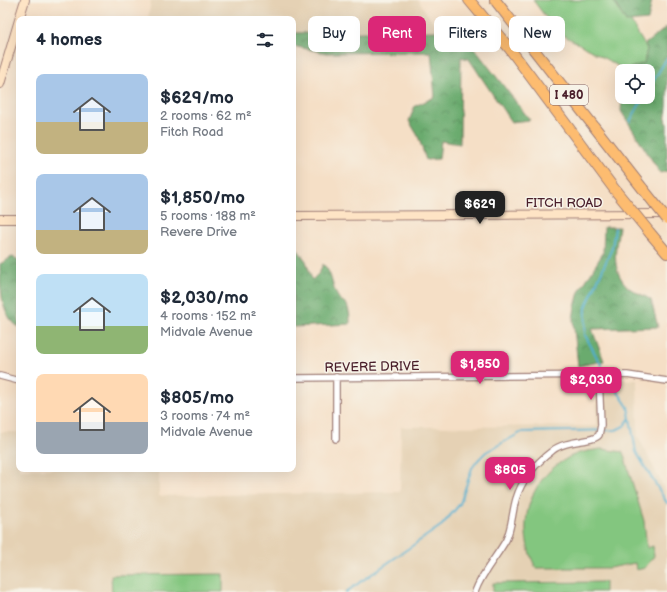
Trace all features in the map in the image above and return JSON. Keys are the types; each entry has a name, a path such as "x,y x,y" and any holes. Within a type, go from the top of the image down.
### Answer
{"highway":[{"name":"I 480","path":"469,0 510,49 615,190 667,253"},
{"name":"I 480","path":"495,0 667,219"}],"street":[{"path":"20,16 25,0"},
{"path":"0,84 16,29"},
{"name":"FITCH ROAD","path":"296,216 667,214"},
{"path":"0,219 16,219"},
{"path":"475,592 484,571 510,532 516,499 521,487 533,468 557,447 575,441 594,440 600,430 599,375"},
{"name":"REVERE DRIVE","path":"296,378 627,375 667,381"},
{"path":"0,376 16,379"},
{"path":"336,378 336,439"}],"shaded area":[{"path":"151,0 418,0 434,24 434,31 426,31 426,16 368,16 368,32 360,32 360,16 308,16 308,33 296,33 296,16 148,16"},
{"path":"590,379 637,380 638,436 667,494 667,592 0,592 0,432 16,432 16,472 159,472 159,496 400,492 401,427 597,426 596,388"}],"green space":[{"path":"533,0 618,0 647,49 644,63 615,64 565,36 565,16 545,16"},
{"path":"613,0 652,0 648,20 626,22"},
{"path":"667,27 667,107 665,121 667,124 667,171 660,173 621,111 622,104 655,104 655,64 641,64 644,63 647,49 645,44"},
{"path":"426,31 434,31 434,52 477,52 530,120 511,122 469,59 461,57 460,144 441,141 439,159 426,160 418,136 409,121 415,106 435,97 431,52 326,53 321,52 360,52 360,32 368,32 368,52 426,52"},
{"path":"296,33 308,33 308,49 296,47"},
{"path":"604,227 619,227 616,251 616,265 618,272 629,288 651,300 658,327 592,329 604,361 578,366 573,319 575,307 579,292 603,253"},
{"path":"298,250 306,261 312,280 319,273 323,264 329,271 338,297 347,306 350,314 350,324 296,327 296,251"},
{"path":"12,257 16,259 16,324 8,315 2,299 0,264"},
{"path":"601,449 623,452 644,521 647,548 653,546 654,556 645,568 636,570 635,563 609,568 536,568 526,538 528,507 534,493 542,480 553,468 566,459 579,453"},
{"path":"223,574 223,592 112,592 111,575"},
{"path":"605,582 605,592 493,592 493,583"}],"waterway":[{"path":"655,78 667,58"},
{"path":"630,121 640,104"},
{"path":"601,365 585,335 586,307 612,248 615,228"},
{"path":"614,386 628,407 636,452 667,503"},
{"path":"346,592 442,525 460,504 472,468 486,452 522,432 616,430 624,426 630,418"}]}
